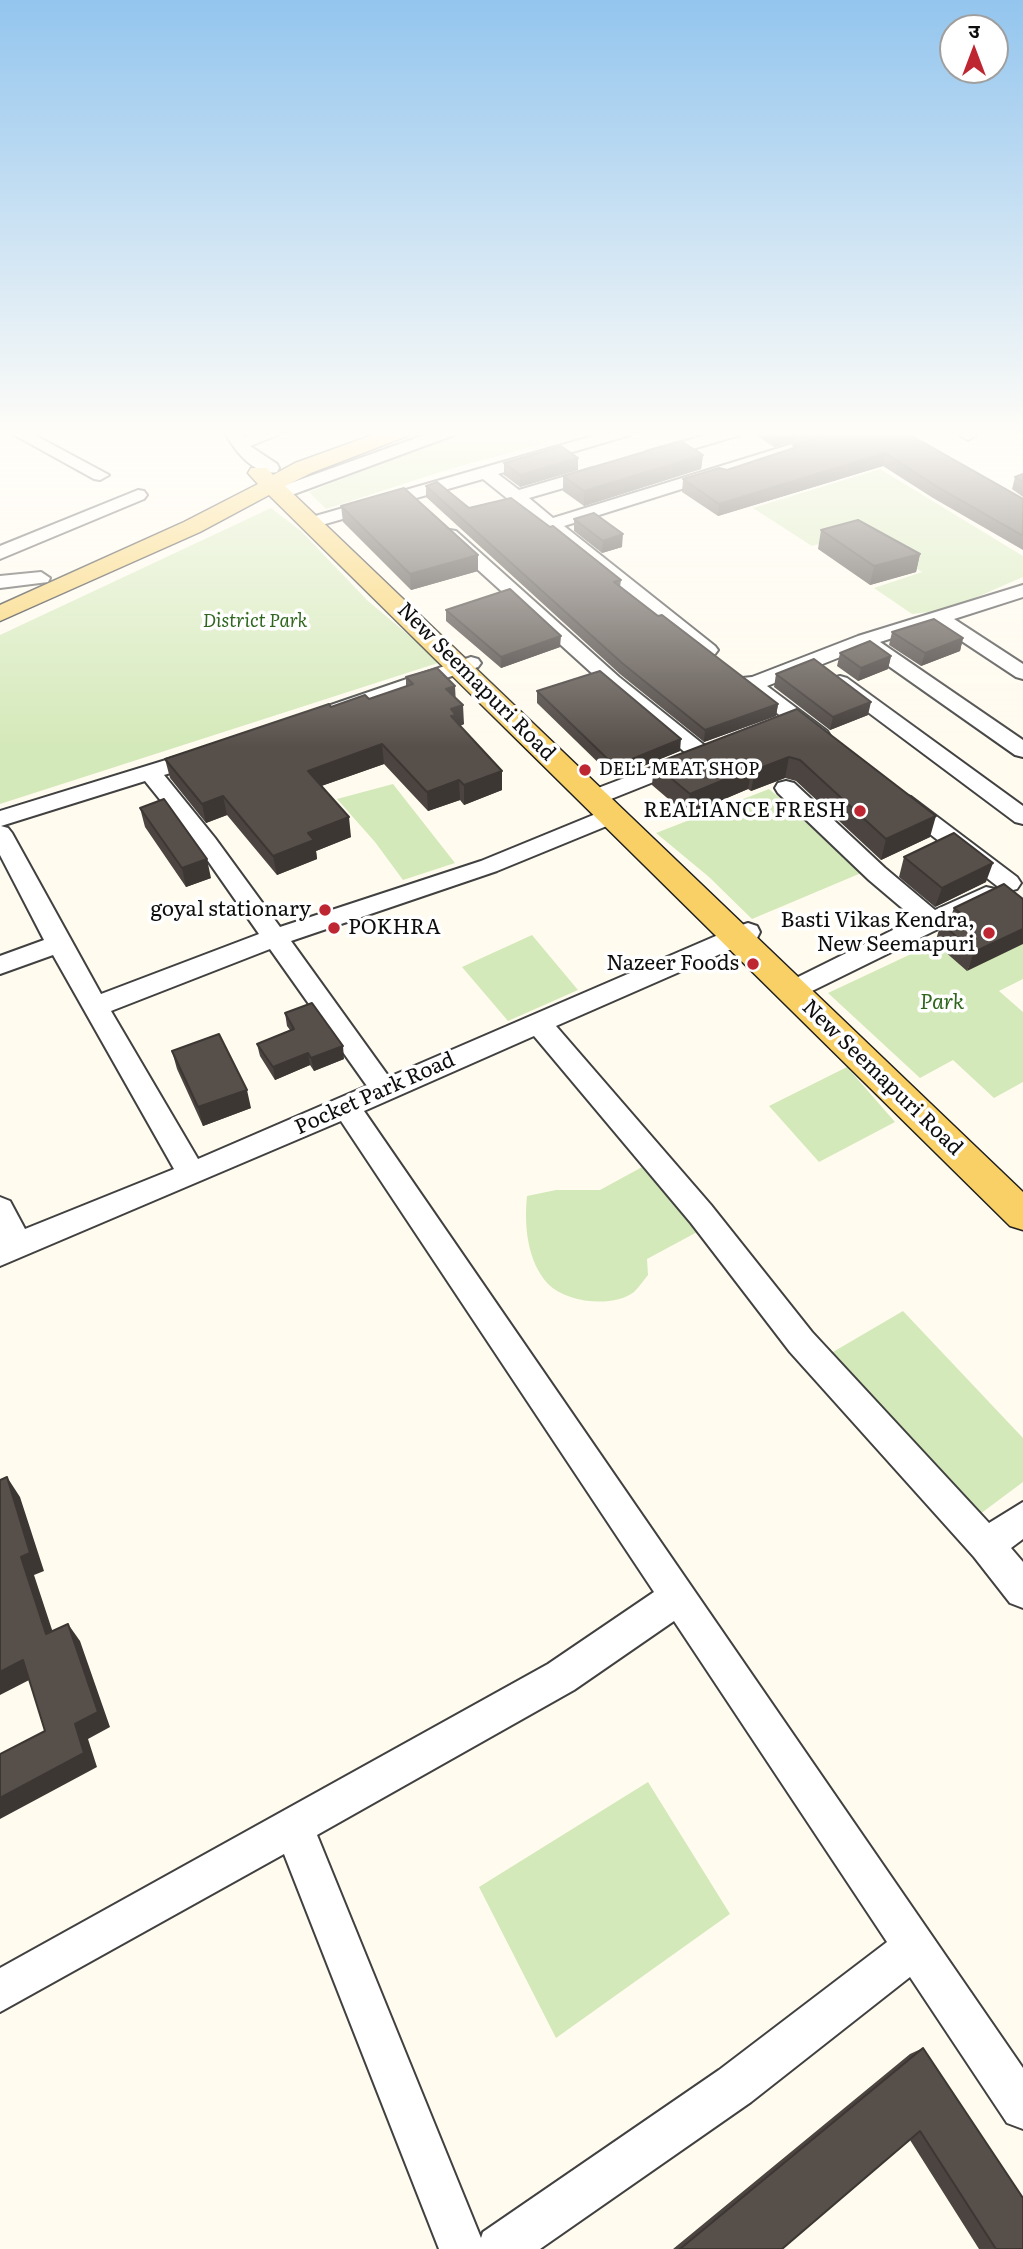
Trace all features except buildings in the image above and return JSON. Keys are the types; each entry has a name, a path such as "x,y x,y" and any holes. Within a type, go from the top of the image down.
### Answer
{"main road":[{"path":"0,597 133,537"},
{"path":"0,614 170,537"},
{"name":"New Seemapuri Road","path":"333,537 466,665 603,803 742,934 1023,1214"},
{"name":"New Seemapuri Road","path":"742,934 803,985 1023,1198"}],"street":[{"path":"0,553 38,537"},
{"path":"453,537 612,681 701,754"},
{"path":"564,537 838,751"},
{"path":"0,582 41,578"},
{"path":"751,684 866,640 937,617 1021,595"},
{"path":"937,617 1023,673"},
{"path":"866,640 1023,750"},
{"path":"813,661 985,786 1023,817"},
{"path":"311,718 466,665"},
{"path":"772,728 796,719"},
{"path":"95,1007 274,938 489,866 603,803 722,745"},
{"path":"0,818 221,749"},
{"path":"150,772 207,843 384,1090"},
{"path":"786,788 877,874 933,921"},
{"path":"890,791 952,839 1016,880"},
{"path":"0,833 59,944 192,1174"},
{"path":"927,851 952,839"},
{"path":"877,874 902,862"},
{"path":"803,985 1016,880"},
{"name":"Pocket Park Road","path":"9,1249 192,1174 742,934"},
{"path":"0,965 59,944"},
{"path":"538,1023 701,1214 801,1342 986,1545 1023,1590"},
{"path":"346,1106 1023,2107"},
{"path":"0,1209 9,1249"},
{"path":"986,1545 1023,1519"},
{"path":"0,1991 561,1677 678,1597"},
{"path":"294,1828 462,2249"},
{"path":"500,2249 736,2086 915,1947"}],"green space":[{"name":"District Park","path":"209,537 307,537 368,601 441,662 0,804 0,635"},
{"path":"798,537 843,537 812,546"},
{"path":"868,537 992,537 1023,556 1023,577 947,610 912,614 874,588 922,572"},
{"path":"393,784 455,863 403,880 375,842 337,799"},
{"path":"769,789 866,871 752,919 709,877 656,833"},
{"name":"Park","path":"1005,910 1023,924 1023,979 999,991 1023,1012 1023,1082 994,1098 953,1060 920,1078 828,993"},
{"path":"532,935 578,990 508,1021 462,967"},
{"path":"847,1067 895,1122 819,1162 769,1106"},
{"path":"644,1166 699,1231 647,1259 648,1275 634,1292 625,1297 603,1302 578,1299 566,1296 548,1284 531,1254 526,1219 527,1196 556,1190 600,1190"},
{"path":"903,1311 1023,1438 1023,1482 964,1526 821,1359"},
{"path":"648,1782 730,1914 556,2038 479,1887"}],"place":[{"name":"DELL MEAT SHOP","path":"585,770"},
{"name":"REALIANCE FRESH","path":"860,811"},
{"name":"goyal stationary","path":"325,910"},
{"name":"POKHRA","path":"334,928"},
{"name":"Basti Vikas Kendra, New Seemapuri","path":"989,933"},
{"name":"Nazeer Foods","path":"753,964"}]}
